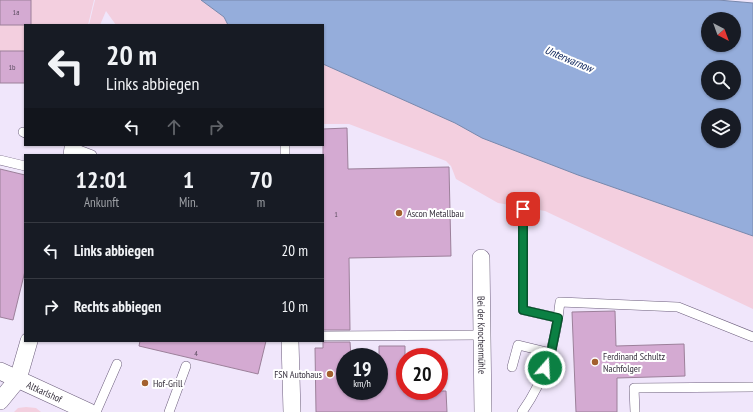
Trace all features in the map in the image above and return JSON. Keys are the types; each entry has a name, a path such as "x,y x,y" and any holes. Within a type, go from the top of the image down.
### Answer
{"street":[{"name":"Bei der Knochenmühle","path":"481,258 483,412"},
{"path":"0,401 18,379 29,342"},
{"path":"290,342 292,412"},
{"name":"Altkarlshof","path":"0,371 79,410"}],"lane":[{"path":"71,149 88,154"},
{"path":"0,160 24,166"},
{"path":"523,209 523,310 558,318"},
{"path":"522,412 534,396 551,353 560,302 678,307 753,337"},
{"path":"324,336 481,335"},
{"path":"512,367 518,345 551,353"},
{"path":"96,412 117,364"},
{"path":"169,412 186,366"},
{"path":"635,412 634,388 753,387"}],"shaded area":[{"path":"0,0 94,0 88,24 24,24 24,51 0,51"},
{"path":"95,0 201,0 224,17 228,24 115,24 106,11 100,24 89,24"},
{"path":"324,64 455,123 482,138 578,175 753,236 753,309 545,211 498,203 456,179 451,166 446,161 349,124 324,124"},
{"path":"18,408 36,408 41,412 14,412"}],"water":[{"name":"Unterwarnow","path":"201,0 718,0 753,3 753,236 578,175 482,138 455,123 324,64 324,24 228,24 224,17"}],"building":[{"path":"0,0 31,0 31,24 0,25"},
{"path":"0,51 24,51 24,83 0,83"},
{"name":"Ascon Metallbau","path":"347,128 348,169 449,167 451,256 349,258 350,330 324,330 324,129"},
{"path":"0,169 24,175 24,275 13,320 0,317"},
{"name":"Ferdinand Schultz Nachfolger","path":"615,311 616,346 684,344 685,376 617,378 617,412 576,412 572,312"},
{"path":"140,342 266,342 258,374 139,346"},
{"path":"323,342 350,342 350,348 336,348 336,400 388,400 388,348 379,348 379,346 405,346 405,348 396,348 396,400 446,400 447,412 316,412 315,348 323,348"}],"place":[{"name":"Ascon Metallbau","path":"399,213"},
{"name":"Ferdinand Schultz Nachfolger","path":"595,362"},
{"name":"FSN Autohaus","path":"330,374"},
{"name":"Hof-Grill","path":"145,383"}],"route":[{"path":"523,209 523,310 558,318 551,353 545,368"}]}
